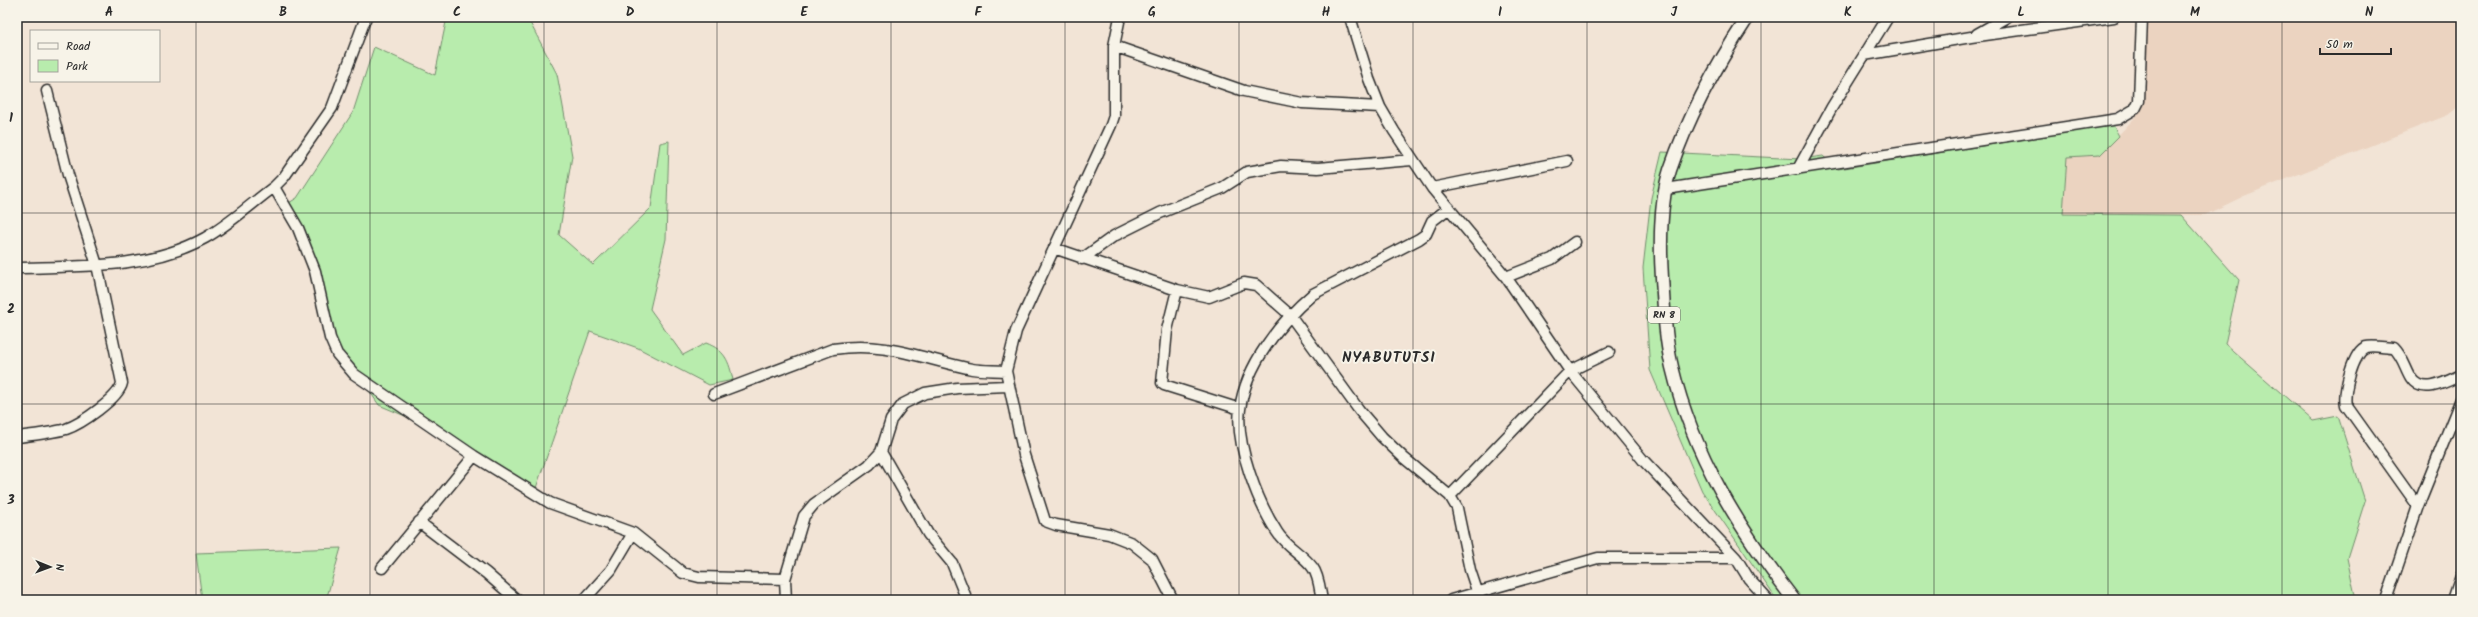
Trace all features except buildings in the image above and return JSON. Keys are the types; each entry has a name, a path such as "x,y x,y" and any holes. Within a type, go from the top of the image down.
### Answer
{"main road":[{"name":"RN 8","path":"1748,17 1723,56 1693,116 1670,171 1666,189 1661,254 1665,324 1672,366 1691,433 1712,478 1742,527 1794,600"}],"street":[{"path":"17,268 97,266 174,252 206,237 274,187 284,177 332,108 366,17"},
{"path":"1120,17 1114,46 1114,116 1016,331 1006,371 1024,456 1045,521 1056,525 1109,534 1132,543 1152,559 1173,600"},
{"path":"1350,17 1369,79 1380,107 1412,160 1432,188 1506,277 1570,371 1643,460 1736,558 1749,578 1768,600"},
{"path":"1798,170 1864,55 1888,17"},
{"path":"1971,37 2007,17"},
{"path":"1864,55 1971,37 2114,17"},
{"path":"1666,189 2118,120 2134,109 2139,101 2142,17"},
{"path":"1114,46 1244,91 1302,103 1380,107"},
{"path":"17,437 67,428 114,398 121,390 122,383 97,266 68,175 47,91"},
{"path":"1082,259 1114,236 1160,213 1222,188 1247,172 1281,166 1324,168 1412,160"},
{"path":"1432,188 1567,161"},
{"path":"274,187 298,228 315,271 330,338 337,354 354,374 474,456 550,503 633,533 683,573 699,577 785,579"},
{"path":"1322,600 1314,569 1277,534 1251,480 1239,426 1240,409 1255,365 1290,315 1313,294 1419,239 1426,234 1432,221 1449,208"},
{"path":"1506,277 1552,259 1575,242"},
{"path":"1054,248 1082,259 1177,290 1209,297 1244,283 1256,285 1290,315 1359,410 1404,458 1450,496 1457,508 1470,570 1477,591"},
{"path":"1177,290 1167,330 1162,383 1164,386 1240,409"},
{"path":"714,394 833,349 851,346 896,349 975,369 1006,371"},
{"path":"2418,506 2346,405 2352,368 2359,352 2366,347 2394,348 2402,356 2412,379 2419,385 2427,386 2441,384 2461,375"},
{"path":"1450,496 1570,371 1609,352"},
{"path":"786,600 785,579 799,528 807,511 868,465 882,452 891,420 897,410 918,396 957,388 1008,386"},
{"path":"2386,600 2418,506 2461,399"},
{"path":"882,452 928,534 952,563 967,600"},
{"path":"382,568 474,456"},
{"path":"419,522 486,573 517,600"},
{"path":"584,600 611,570 633,533"},
{"path":"1451,600 1477,591 1598,558 1736,558"},
{"path":"2454,600 2461,576"}],"shaded area":[{"path":"2144,17 2461,17 2461,105 2448,115 2244,196 2205,215 2063,214 2067,157 2100,155 2141,111"}],"green space":[{"path":"447,17 527,17 557,74 572,156 559,235 593,265 651,208 660,143 669,141 666,239 650,309 683,355 706,343 718,349 728,362 733,380 709,385 638,348 590,331 536,488 443,432 379,405 332,337 287,204 297,198 353,112 374,47 435,75"},
{"path":"2113,125 2119,136 2100,155 2067,157 2063,214 2181,215 2239,280 2225,344 2313,421 2338,416 2365,501 2347,558 2356,600 1777,600 1702,491 1650,370 1643,268 1651,198 1662,152 1801,159 1823,156 1838,169"},
{"path":"341,548 326,600 202,600 196,553"}],"district":[{"name":"NYABUTUTSI","path":"1389,358"}]}
